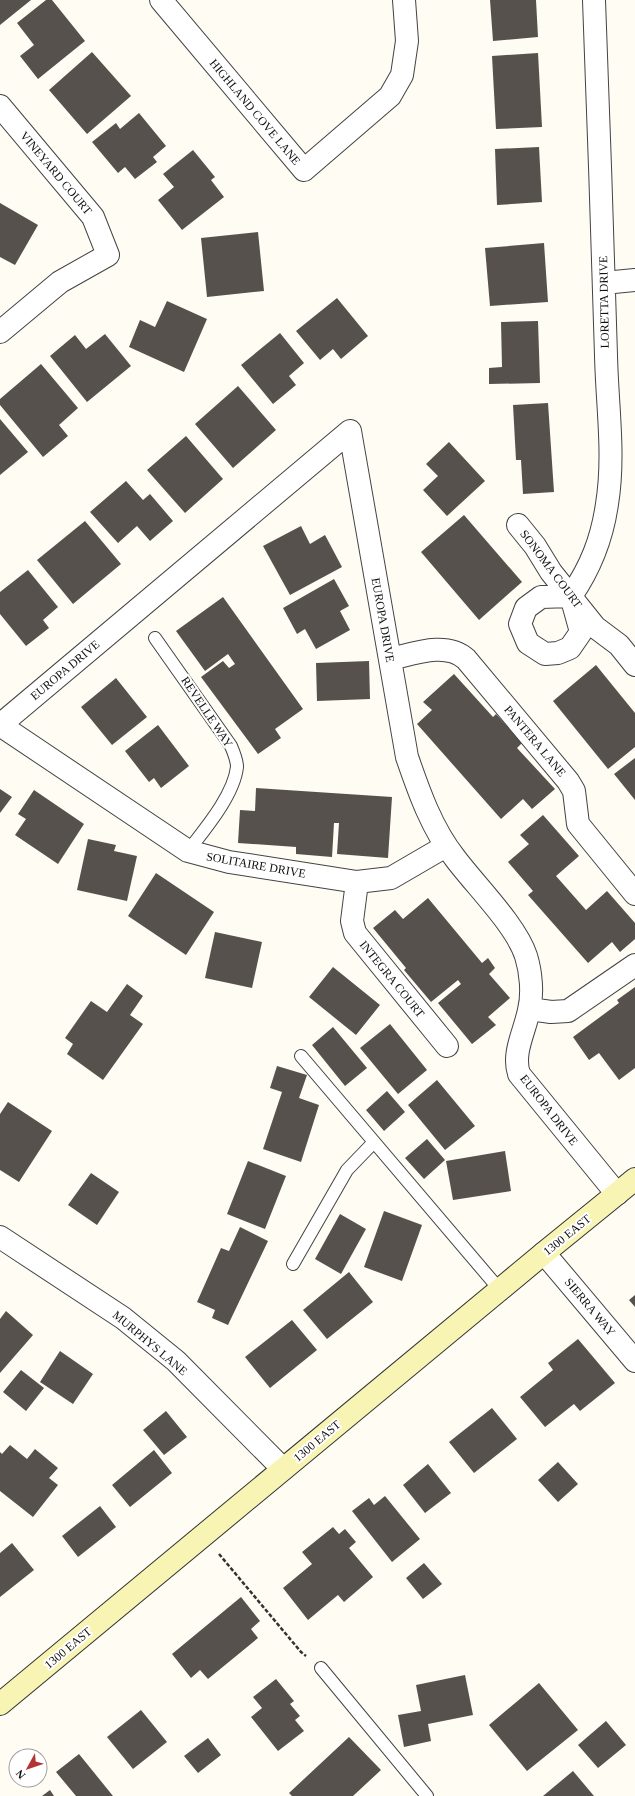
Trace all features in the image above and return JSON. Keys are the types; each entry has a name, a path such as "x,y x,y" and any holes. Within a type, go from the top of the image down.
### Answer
{"main road":[{"name":"1300 EAST","path":"0,1704 635,1179"}],"street":[{"name":"HIGHLAND COVE LANE","path":"161,0 304,170 390,96 402,75 407,41 404,0"},
{"name":"LORETTA DRIVE","path":"570,596 583,578 598,547 607,504 611,462 606,359 594,0"},
{"name":"VINEYARD COURT","path":"0,106 93,218 108,255 60,282 0,332"},
{"path":"604,283 635,280"},
{"name":"EUROPA DRIVE","path":"0,725 350,431 407,757 416,783 437,830 446,846 511,928 520,942 526,956 531,988 530,1009 516,1058 519,1074 617,1194"},
{"name":"SONOMA COURT","path":"518,525 535,546 551,572 595,627 619,645 635,665"},
{"name":"PANTERA LANE","path":"390,659 445,649 460,654 466,659 568,780 574,792 578,824 635,894"},
{"name":"SOLITAIRE DRIVE","path":"0,725 188,851 229,862 357,882 391,878 446,846"},
{"name":"INTEGRA COURT","path":"357,882 352,921 354,933 447,1046"},
{"path":"530,1009 551,1012 568,1011 635,965"},
{"name":"MURPHYS LANE","path":"0,1237 104,1305 176,1361 283,1469"},
{"name":"SIERRA WAY","path":"544,1253 635,1361"}],"lane":[{"name":"REVELLE WAY","path":"155,638 231,746 235,754 237,765 235,776 225,798 188,851"},
{"path":"301,1056 500,1290"},
{"path":"293,1264 347,1170 374,1142"},
{"path":"321,1668 427,1796"}],"path":[{"path":"229,1566 301,1652 321,1668"}],"building":[{"path":"0,0 31,0 0,25"},
{"path":"46,0 52,0 85,41 38,79 20,56 34,45 17,23"},
{"path":"490,0 536,0 538,37 493,41"},
{"path":"92,52 131,96 87,134 49,90"},
{"path":"538,53 542,127 496,129 492,56"},
{"path":"139,113 166,146 153,157 157,162 135,179 125,167 118,173 92,142 116,123 120,129"},
{"path":"539,147 542,202 497,205 495,149"},
{"path":"193,150 215,177 211,180 224,197 182,230 158,200 174,187 163,174"},
{"path":"0,203 38,225 15,265 0,257"},
{"path":"258,232 264,291 207,297 201,238"},
{"path":"544,243 548,302 490,306 485,248"},
{"path":"337,298 368,336 341,359 333,349 320,360 296,331"},
{"path":"167,301 207,319 184,372 129,347 140,320 155,327"},
{"path":"538,321 540,383 489,384 489,368 502,367 501,322"},
{"path":"280,333 304,363 289,376 296,385 273,404 241,365"},
{"path":"105,334 131,366 87,402 50,356 75,335 86,349"},
{"path":"41,364 78,408 59,425 68,436 43,457 0,405 0,399"},
{"path":"238,386 276,430 233,468 195,424"},
{"path":"548,403 554,492 523,494 521,460 516,460 513,405"},
{"path":"0,419 28,452 0,475"},
{"path":"186,436 223,479 185,513 147,470"},
{"path":"449,442 485,481 447,516 423,490 438,476 426,464"},
{"path":"126,481 143,500 150,494 173,521 150,541 137,526 118,543 90,512"},
{"path":"464,515 522,582 479,620 421,552"},
{"path":"85,521 121,564 73,604 37,560"},
{"path":"301,526 310,544 325,535 342,567 290,595 263,546"},
{"path":"28,570 58,607 43,620 49,628 26,646 0,614 0,592"},
{"path":"334,579 349,606 340,611 350,630 316,649 305,629 297,634 283,608"},
{"path":"223,597 303,709 275,729 281,738 258,754 201,677 223,661 229,668 235,664 228,654 205,671 176,631"},
{"path":"369,661 370,699 317,701 316,663"},
{"path":"596,665 635,713 635,747 608,769 553,701"},
{"path":"454,674 493,717 496,714 522,743 517,748 555,789 532,809 523,799 501,819 417,724 432,710 423,702"},
{"path":"116,678 147,717 112,745 81,707"},
{"path":"158,725 189,766 161,788 154,778 149,782 125,751"},
{"path":"635,758 635,800 614,774"},
{"path":"256,788 392,797 388,858 337,854 339,823 334,823 332,857 296,854 296,847 238,843 240,810 255,811"},
{"path":"0,789 12,797 0,813"},
{"path":"34,790 84,824 58,864 15,835 26,819 18,814"},
{"path":"543,815 579,856 556,876 586,910 607,891 635,923 635,939 620,952 612,942 588,963 528,895 533,891 508,862 529,844 520,835"},
{"path":"88,839 116,845 114,851 137,856 127,901 77,890"},
{"path":"156,873 214,912 186,955 128,916"},
{"path":"428,898 482,963 488,958 495,968 489,974 510,998 488,1017 496,1025 472,1044 438,1003 461,984 458,980 431,1002 404,970 406,968 373,928 395,910 403,919"},
{"path":"215,932 262,942 252,988 205,978"},
{"path":"333,967 380,1005 356,1035 309,997"},
{"path":"127,984 143,996 130,1015 143,1024 103,1080 67,1054 73,1044 65,1038 91,1001 107,1012"},
{"path":"635,987 635,1068 619,1080 599,1053 589,1060 573,1037 619,1003 617,1000"},
{"path":"390,1024 427,1070 398,1094 360,1048"},
{"path":"333,1027 367,1068 345,1086 312,1045"},
{"path":"277,1066 307,1075 299,1098 319,1105 301,1162 263,1149 282,1092 270,1088"},
{"path":"437,1080 475,1126 445,1150 408,1105"},
{"path":"387,1091 405,1112 384,1131 366,1110"},
{"path":"8,1102 52,1131 19,1182 0,1170 0,1114"},
{"path":"427,1139 445,1160 424,1179 405,1158"},
{"path":"505,1151 511,1191 453,1200 446,1161"},
{"path":"248,1161 286,1176 265,1229 227,1214"},
{"path":"91,1173 119,1192 97,1225 68,1205"},
{"path":"384,1211 422,1225 402,1281 364,1267"},
{"path":"340,1214 366,1229 341,1274 315,1259"},
{"path":"240,1227 268,1241 228,1325 212,1318 215,1310 197,1302 221,1248 229,1251"},
{"path":"349,1272 373,1302 327,1339 303,1310"},
{"path":"635,1295 635,1307 629,1300"},
{"path":"6,1311 33,1335 0,1373 0,1319"},
{"path":"292,1320 317,1350 270,1388 245,1357"},
{"path":"578,1339 615,1383 580,1411 574,1404 545,1427 520,1397 553,1370 548,1363"},
{"path":"60,1351 93,1374 73,1404 40,1382"},
{"path":"21,1370 44,1388 26,1411 3,1392"},
{"path":"492,1408 517,1439 474,1473 449,1442"},
{"path":"166,1411 187,1437 164,1455 143,1430"},
{"path":"10,1445 27,1459 35,1449 58,1468 49,1478 58,1485 33,1517 0,1491 0,1452 2,1454"},
{"path":"154,1450 172,1473 130,1507 112,1485"},
{"path":"558,1462 578,1484 558,1502 538,1480"},
{"path":"428,1464 451,1493 425,1513 403,1485"},
{"path":"385,1496 420,1539 392,1562 352,1511 369,1498 374,1505"},
{"path":"100,1506 116,1527 78,1557 62,1536"},
{"path":"333,1527 339,1534 345,1529 356,1542 349,1548 373,1577 344,1602 338,1595 308,1620 283,1588 312,1564 302,1552"},
{"path":"12,1543 34,1570 0,1597 0,1553"},
{"path":"424,1563 442,1584 423,1599 406,1578"},
{"path":"241,1597 260,1621 251,1629 258,1638 208,1679 200,1670 191,1678 172,1654"},
{"path":"465,1675 473,1715 428,1724 431,1741 404,1747 398,1715 421,1711 416,1685"},
{"path":"276,1679 294,1701 290,1704 300,1716 295,1720 304,1731 278,1751 251,1717 262,1708 253,1697"},
{"path":"539,1683 578,1730 527,1771 489,1725"},
{"path":"141,1710 167,1742 133,1769 107,1737"},
{"path":"606,1721 626,1745 598,1768 578,1745"},
{"path":"349,1737 381,1770 353,1796 292,1796 289,1793"},
{"path":"208,1738 221,1755 198,1773 184,1756"},
{"path":"79,1754 113,1796 76,1796 56,1772"},
{"path":"573,1771 594,1796 543,1796"},
{"path":"50,1790 54,1796 42,1796"}]}
